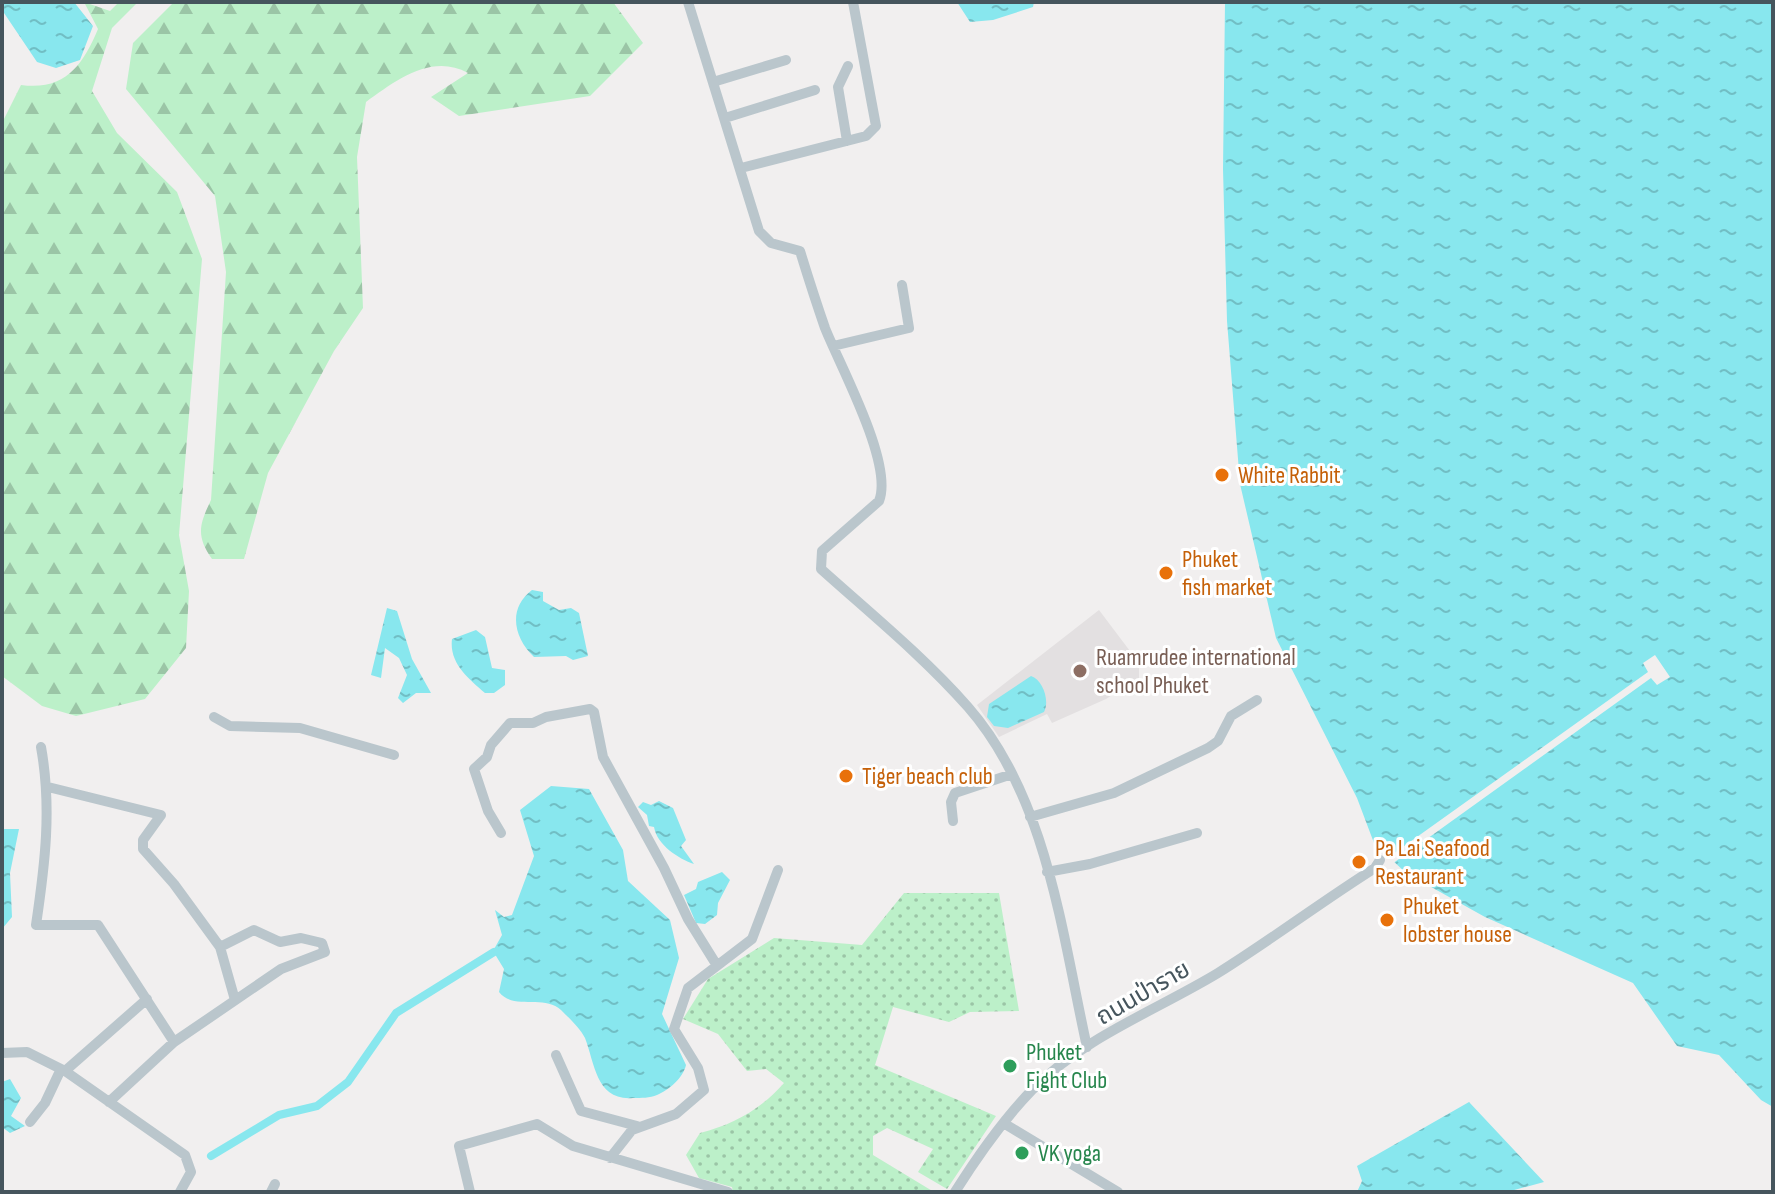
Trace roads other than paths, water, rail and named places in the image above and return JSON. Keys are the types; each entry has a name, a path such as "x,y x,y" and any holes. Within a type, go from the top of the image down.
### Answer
{"street":[{"path":"688,2 759,231 771,243 800,251 833,346 867,423 884,490 879,501 822,551 821,569 968,707 1012,774 1030,817 1047,872 1087,1047"},
{"path":"741,168 866,136 876,126 853,2"},
{"path":"713,82 786,60"},
{"path":"847,141 838,87 848,66"},
{"path":"725,118 815,90"},
{"path":"833,346 909,328 902,285"},
{"path":"1030,817 1114,793 1194,755 1218,741 1231,716 1257,700"},
{"path":"501,833 488,811 474,769 487,757 491,745 510,723 533,723 546,717 590,709 594,712 603,757 664,868 688,919 716,964"},
{"path":"214,717 230,726 300,728 394,755"},
{"path":"41,747 48,787 48,845 36,925 98,925 174,1042"},
{"path":"953,821 951,802 955,793 1012,774"},
{"path":"48,787 161,815 143,840 143,849 174,884 220,947 235,1000"},
{"path":"1047,872 1090,864 1197,833"},
{"name":"ถนนป่าราย","path":"955,1192 1033,1089 1087,1047 1217,973 1375,868 1380,860"},
{"path":"556,1055 574,1102 581,1111 637,1126 676,1114 704,1090 698,1068 677,1037 674,1026 688,988 752,939 778,870"},
{"path":"109,1102 174,1042 281,969 325,952 316,940 280,942 254,930 220,947"},
{"path":"30,1122 45,1103 63,1070 147,999"},
{"path":"2,1053 27,1052 63,1070 185,1155 191,1172 180,1192"},
{"path":"470,1192 459,1146 537,1124 573,1146 728,1192"},
{"path":"1005,1124 1118,1192"},
{"path":"610,1158 637,1126"}],"water":[{"path":"2,2 74,2 93,26 80,60 56,68 37,62 2,10"},
{"path":"957,2 1034,2 1033,7 993,20 970,22"},
{"path":"1225,2 1773,2 1773,1107 1761,1100 1719,1055 1677,1046 1633,983 1485,917 1406,873 1374,843 1357,798 1276,638 1240,484 1227,321 1223,169"},
{"path":"532,590 543,592 543,601 559,610 571,608 579,613 588,656 573,660 566,656 534,657 527,649 521,641 516,623 519,605"},
{"path":"387,608 397,611 412,659 431,693 416,693 403,703 398,698 407,675 399,658 385,648 381,678 371,675"},
{"path":"476,630 485,637 492,668 505,670 505,685 494,693 485,693 472,682 457,663 452,648 452,639"},
{"path":"1031,676 1044,691 1044,712 1008,728 994,726 987,717 989,704"},
{"path":"551,786 589,789 623,850 628,881 670,920 679,958 662,1014 686,1065 675,1083 654,1096 642,1098 611,1094 599,1079 583,1034 561,1010 546,1003 513,1001 499,992 504,969 493,951 502,935 495,910 504,917 512,915 534,856 520,810"},
{"path":"659,801 673,808 686,840 681,846 694,864 676,855 659,840 654,827 649,826 647,815 638,807 643,802 651,805"},
{"path":"2,829 19,829 10,873 12,917 2,929"},
{"path":"722,872 730,880 718,903 717,915 705,924 696,923 684,895 696,889 698,882"},
{"path":"10,1079 21,1098 11,1116 25,1126 10,1133 2,1127 2,1082"},
{"path":"1469,1102 1544,1182 1507,1192 1357,1192 1362,1181 1357,1166"}],"waterway":[{"path":"211,1156 279,1115 317,1106 348,1082 396,1013 494,952"}],"place":[{"name":"White Rabbit","path":"1222,475"},
{"name":"Phuket fish market","path":"1166,573"},
{"name":"Ruamrudee international school Phuket","path":"1080,671"},
{"name":"Tiger beach club","path":"846,776"},
{"name":"Pa Lai Seafood Restaurant","path":"1359,862"},
{"name":"Phuket lobster house","path":"1387,920"},
{"name":"Phuket Fight Club","path":"1010,1066"},
{"name":"VK yoga","path":"1022,1153"}]}
